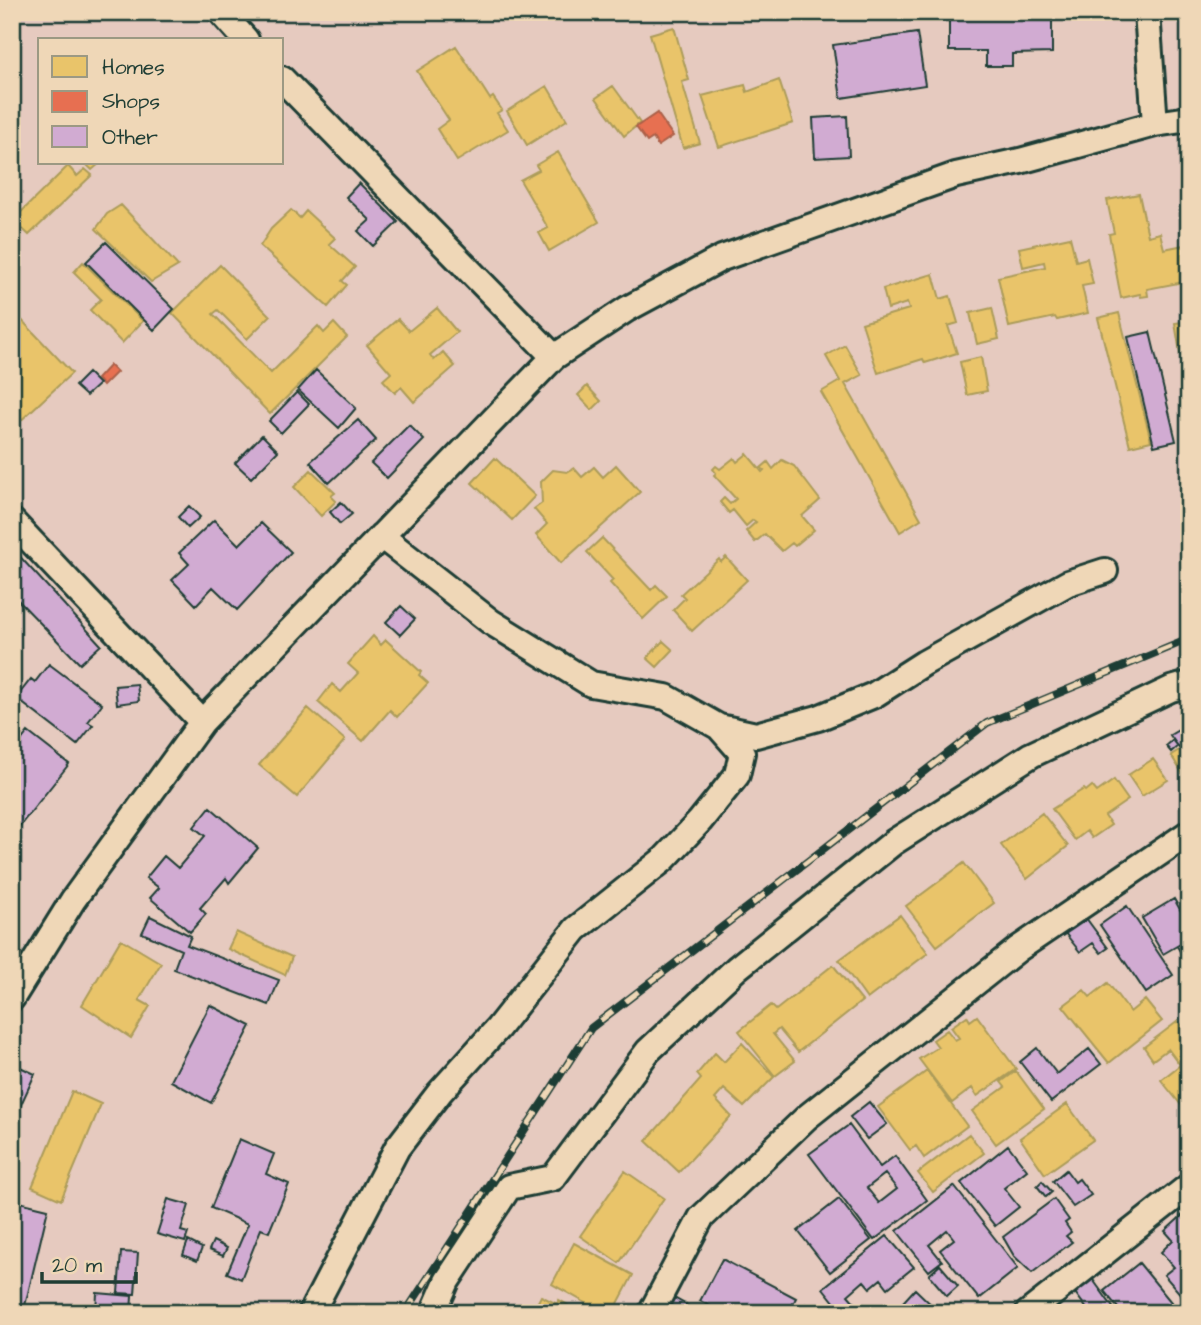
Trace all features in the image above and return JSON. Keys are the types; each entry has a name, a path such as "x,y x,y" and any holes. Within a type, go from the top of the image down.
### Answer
{"street":[{"path":"221,12 244,38"},
{"path":"1147,12 1155,124"},
{"path":"284,81 554,357"},
{"path":"12,998 86,881 202,722 554,357 627,309 722,258 956,175 1020,161 1155,124 1189,119"},
{"path":"12,521 202,722"},
{"path":"381,536 491,622 591,684 666,697 719,727 756,735 830,713 874,695 924,663 1068,583 1105,570"},
{"path":"433,1313 447,1281 509,1187 553,1178 648,1051 737,968 894,842 1031,755 1171,689 1189,684"},
{"path":"311,1313 397,1149 440,1092 498,1028 576,929 664,859 701,821 737,775 742,753 719,727"},
{"path":"651,1313 701,1219 807,1117 1018,949 1189,833"},
{"path":"1028,1313 1189,1186"}],"building: Homes":[{"path":"674,27 689,80 682,82 700,143 683,148 650,34"},
{"path":"456,46 490,99 493,97 502,110 497,113 508,130 457,161 437,129 449,120 417,71"},
{"path":"779,80 793,123 719,147 702,96 745,85 747,92"},
{"path":"547,86 567,120 527,145 507,111"},
{"path":"613,86 640,123 624,136 596,98"},
{"path":"558,152 599,222 549,251 539,233 548,228 520,180 539,170 536,165"},
{"path":"86,164 99,164 92,170"},
{"path":"68,166 77,176 85,169 92,175 29,235 13,220"},
{"path":"1139,194 1148,236 1160,233 1164,249 1189,244 1189,281 1147,289 1148,296 1141,297 1140,294 1121,298 1109,234 1114,233 1107,200"},
{"path":"121,205 178,266 151,282 96,229 107,214"},
{"path":"291,210 300,218 306,211 335,238 329,244 355,267 342,281 347,285 328,307 260,246 271,229"},
{"path":"1070,237 1076,261 1087,258 1093,284 1082,286 1088,313 1009,327 998,277 1045,267 1044,262 1023,267 1019,248"},
{"path":"83,262 143,321 122,343 90,310 101,299 74,272"},
{"path":"220,265 270,316 247,339 218,310 213,314 271,373 318,326 324,333 334,323 347,337 270,414 172,313"},
{"path":"933,274 940,299 950,296 958,323 948,326 957,353 925,363 923,359 878,373 862,323 909,309 907,303 888,309 883,289"},
{"path":"437,308 457,332 430,355 434,360 443,352 455,366 414,402 401,387 395,393 383,380 391,373 367,345 398,319 409,331"},
{"path":"992,308 999,339 977,344 970,313"},
{"path":"15,313 72,373 16,425 12,421 12,315"},
{"path":"1119,313 1151,441 1130,446 1098,318"},
{"path":"1189,321 1189,405 1175,323"},
{"path":"845,345 862,375 845,384 921,519 900,532 821,392 840,381 826,356"},
{"path":"981,357 987,391 967,395 960,362"},
{"path":"587,386 601,401 592,410 578,395"},
{"path":"747,454 762,472 764,470 761,468 768,462 773,469 782,460 794,466 820,500 802,516 814,530 795,546 792,543 782,551 765,534 755,542 746,531 756,522 753,520 746,526 733,510 729,513 720,502 724,498 730,504 736,499 714,475 716,473 713,469 716,466 720,469 734,458 737,462"},
{"path":"495,458 535,496 512,520 472,483"},
{"path":"616,465 640,492 561,563 536,535 547,524 534,509 542,503 541,482 553,470 567,472 574,468 582,477 594,467 603,477"},
{"path":"311,470 335,493 331,496 336,501 321,516 294,487"},
{"path":"602,538 651,590 656,585 667,596 643,619 610,583 613,580 587,552"},
{"path":"726,557 747,580 692,631 673,610 685,598 681,594 719,559 721,562"},
{"path":"373,636 381,645 386,640 421,672 419,675 428,683 397,717 390,710 363,741 318,702 332,684 341,692 358,673 348,664"},
{"path":"663,641 673,650 657,667 647,658"},
{"path":"308,708 345,740 297,797 259,765"},
{"path":"1189,744 1189,769 1182,773 1171,755"},
{"path":"1153,759 1168,780 1142,796 1128,775"},
{"path":"1114,780 1128,800 1105,816 1111,825 1092,838 1087,831 1075,840 1052,809 1084,789 1086,791 1092,786 1097,792"},
{"path":"1042,813 1068,846 1027,879 1001,845"},
{"path":"964,863 994,903 937,946 906,906"},
{"path":"900,915 928,953 867,999 839,960"},
{"path":"236,932 292,957 285,975 228,949"},
{"path":"121,939 161,963 139,1000 150,1006 131,1038 82,1005"},
{"path":"833,965 862,1001 798,1052 779,1029 773,1034 795,1061 775,1076 739,1031 771,1005 776,1010"},
{"path":"1108,983 1130,1012 1145,1000 1162,1021 1109,1063 1063,1006 1084,990 1090,997"},
{"path":"967,1016 970,1021 977,1016 1016,1069 977,1096 972,1088 952,1103 919,1059 938,1047 933,1040 947,1030 955,1040 959,1038 951,1027"},
{"path":"1178,1021 1189,1034 1189,1115 1161,1080 1180,1065 1168,1049 1153,1060 1144,1047"},
{"path":"742,1043 774,1077 744,1107 724,1089 715,1099 731,1116 679,1172 646,1141 701,1079 697,1074 715,1053 724,1062"},
{"path":"927,1071 967,1126 924,1158 916,1146 910,1150 878,1107"},
{"path":"1016,1071 1044,1109 996,1144 972,1111 1005,1087 1001,1082"},
{"path":"72,1091 101,1104 61,1200 32,1187"},
{"path":"1067,1104 1093,1140 1045,1174 1020,1138"},
{"path":"969,1134 984,1153 933,1192 918,1173"},
{"path":"625,1171 664,1198 619,1263 580,1236"},
{"path":"574,1243 633,1275 613,1313 604,1313 552,1284"},
{"path":"541,1296 557,1304 559,1300 582,1313 532,1313"}],"building: Shops":[{"path":"657,113 673,136 658,146 653,138 647,142 636,127"},
{"path":"110,365 117,372 103,386 97,379"}],"building: Other":[{"path":"949,12 1052,12 1052,53 1012,54 1012,66 986,66 986,51 949,51"},
{"path":"917,33 925,85 841,98 833,45"},
{"path":"847,116 849,156 815,158 813,118"},
{"path":"359,183 398,222 373,246 358,231 370,220 346,197"},
{"path":"106,242 174,309 154,330 86,262"},
{"path":"1150,332 1176,441 1154,446 1128,337"},
{"path":"316,370 356,408 339,428 298,390"},
{"path":"88,373 99,384 86,396 75,386"},
{"path":"297,392 309,404 281,433 269,421"},
{"path":"358,420 376,440 329,483 310,462"},
{"path":"409,425 424,440 387,478 371,463"},
{"path":"262,435 278,451 251,478 235,463"},
{"path":"341,502 352,514 340,524 330,512"},
{"path":"189,506 200,517 188,528 178,517"},
{"path":"214,520 239,545 261,523 291,552 237,610 213,587 196,605 172,580 189,564 179,553"},
{"path":"12,548 101,645 80,664 12,594"},
{"path":"401,606 415,619 400,635 386,622"},
{"path":"49,664 102,704 88,722 93,725 77,745 16,698 31,679 35,682"},
{"path":"137,684 139,701 117,704 115,686"},
{"path":"1182,728 1189,742 1179,748 1170,735"},
{"path":"28,732 69,764 15,832 12,830 12,752"},
{"path":"1173,740 1178,746 1171,752 1166,746"},
{"path":"210,807 258,848 229,883 226,878 200,908 206,914 190,932 150,898 159,888 146,878 164,856 178,868 205,836 194,827"},
{"path":"1174,899 1189,925 1189,939 1163,954 1142,918"},
{"path":"1127,906 1173,975 1146,993 1100,925"},
{"path":"150,916 191,936 187,945 279,980 269,1005 174,969 181,950 142,933"},
{"path":"1086,918 1108,948 1101,953 1093,943 1080,952 1065,933"},
{"path":"1189,939 1189,967 1177,946"},
{"path":"210,1005 251,1026 211,1103 171,1081"},
{"path":"1037,1048 1057,1074 1089,1049 1101,1064 1051,1102 1020,1062"},
{"path":"18,1066 35,1074 12,1124 12,1078"},
{"path":"869,1102 887,1124 867,1139 850,1117"},
{"path":"849,1125 880,1167 895,1156 927,1200 874,1240 809,1154","holes":["885,1174 897,1189 879,1203 867,1188"]},
{"path":"239,1139 274,1154 266,1174 289,1184 269,1232 261,1229 241,1279 227,1273 248,1224 211,1208"},
{"path":"1008,1145 1027,1170 1004,1188 1019,1207 995,1226 961,1183"},
{"path":"1066,1170 1075,1182 1079,1179 1091,1195 1073,1207 1053,1181"},
{"path":"1042,1181 1052,1192 1046,1197 1037,1186"},
{"path":"954,1186 1018,1268 979,1299 940,1250 954,1239 947,1230 929,1245 942,1261 929,1271 897,1231"},
{"path":"168,1199 189,1205 181,1231 188,1233 185,1242 157,1234"},
{"path":"839,1199 871,1240 830,1272 798,1231"},
{"path":"1054,1199 1069,1220 1065,1223 1071,1232 1066,1236 1072,1242 1032,1273 1014,1256 1003,1237"},
{"path":"15,1201 48,1209 24,1310 12,1307 12,1213"},
{"path":"1185,1213 1189,1217 1189,1289 1182,1296 1164,1275 1174,1267 1161,1252 1173,1240 1165,1231"},
{"path":"887,1236 914,1267 888,1288 881,1279 870,1288 864,1281 848,1295 855,1303 843,1313 823,1288"},
{"path":"188,1241 202,1248 197,1261 183,1255"},
{"path":"213,1241 227,1248 223,1256 209,1250"},
{"path":"121,1252 138,1253 135,1294 118,1293"},
{"path":"722,1259 796,1298 788,1313 724,1313 700,1301"},
{"path":"1139,1263 1180,1313 1122,1313 1104,1291"},
{"path":"940,1265 958,1286 947,1296 929,1275"},
{"path":"1091,1277 1117,1313 1090,1313 1073,1290"},
{"path":"915,1289 940,1313 893,1313"},
{"path":"97,1293 132,1296 131,1313 96,1312"},
{"path":"669,1295 688,1306 686,1310 690,1313 658,1313"},
{"path":"806,1304 818,1313 800,1313"}],"railway":[{"path":"405,1313 591,1028 987,723 1189,639"}]}
